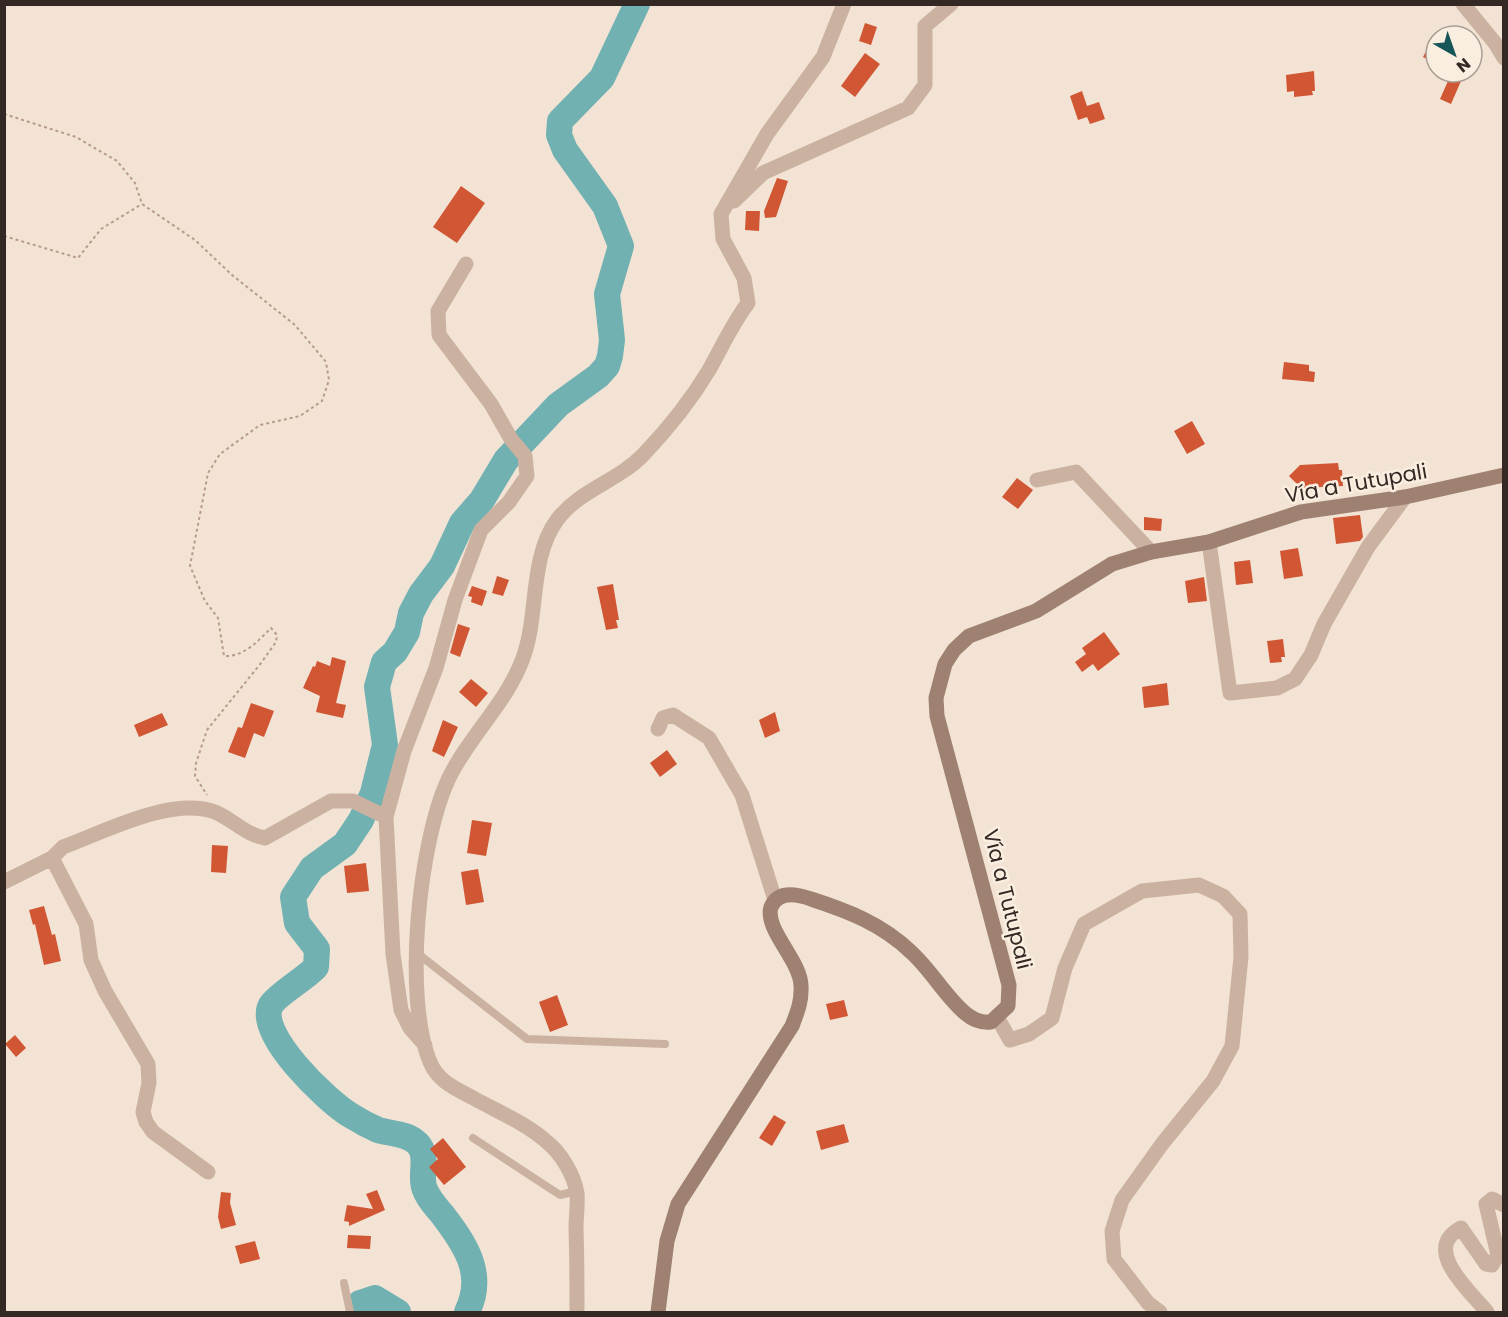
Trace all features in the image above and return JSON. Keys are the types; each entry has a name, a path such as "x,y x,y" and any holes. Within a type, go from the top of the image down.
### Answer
{"street":[{"path":"577,1312 576,1191 569,1171 549,1143 451,1087 434,1070 425,1045 417,999 417,953 432,823 448,780 470,740 518,673 529,641 543,550 557,519 571,506 634,464 645,453 681,411 709,371 733,323 748,303 744,278 723,239 721,214 767,134 823,57 843,4"},
{"path":"721,214 763,173 908,108 924,85 925,26 951,4"},
{"path":"1463,4 1495,44 1503,58"},
{"path":"425,1045 410,1028 401,1010 393,954 381,814 436,668 455,600 481,530 509,502 527,476 525,456 511,440 491,404 439,335 438,310 466,264"},
{"path":"1037,480 1076,472 1151,552"},
{"name":"Vía a Tutupali","path":"998,1017 1008,1006 1009,985 989,920 980,868 937,716 936,698 945,664 954,650 969,636 1036,611 1112,564 1151,552 1209,542 1301,512 1405,497 1503,475"},
{"path":"1209,542 1230,693 1277,688 1295,679 1306,663 1324,624 1368,547 1405,497"},
{"path":"658,729 663,718 673,715 709,738 742,795 775,900"},
{"path":"4,882 52,858 63,847 157,812 190,808 214,812 255,836 265,838 325,803 353,801 381,814"},
{"path":"52,858 86,924 92,960 105,991 148,1064 149,1083 142,1112 146,1122 153,1132 208,1172"},
{"path":"658,1312 667,1241 678,1204 792,1026 800,1005 799,974 771,922 770,912 775,900 781,896 798,894 871,921 912,952 966,1014 985,1022 998,1017 1010,1040 1029,1034 1052,1018 1065,968 1084,924 1142,891 1199,885 1223,896 1240,914 1241,957 1232,1046 1213,1082 1162,1144 1122,1200 1113,1230 1114,1259 1148,1303 1160,1312"},
{"path":"1487,1312 1448,1266 1446,1245 1453,1232 1461,1228 1486,1264 1492,1265 1498,1255 1486,1204 1492,1199 1503,1205"}],"lane":[{"path":"417,953 527,1039 665,1044"},
{"path":"473,1138 560,1196 576,1191"},
{"path":"344,1283 350,1312"}],"path":[{"path":"4,114 76,137 117,161 135,183 142,204 195,240 232,275 295,325 326,362 329,380 322,401 300,416 260,425 220,454 208,474 190,566 205,601 218,618 224,656 234,656 244,651 271,628 277,635 276,642 261,663 207,730 196,763 195,776 214,812"},
{"path":"4,236 78,258 101,229 142,204"}],"building":[{"path":"865,23 877,27 871,45 859,41"},
{"path":"865,53 880,64 855,97 841,86"},
{"path":"1314,71 1315,91 1312,91 1313,95 1294,97 1294,91 1287,92 1286,75"},
{"path":"1447,84 1460,84 1451,104 1440,99"},
{"path":"1082,91 1087,106 1099,102 1105,119 1090,124 1087,117 1078,120 1070,96"},
{"path":"777,178 788,181 776,217 765,218 764,211"},
{"path":"461,186 485,203 457,243 433,227"},
{"path":"746,211 760,211 759,231 745,230"},
{"path":"1284,362 1309,365 1309,371 1315,372 1314,382 1282,379"},
{"path":"1192,421 1205,444 1187,454 1174,431"},
{"path":"1338,463 1339,470 1342,470 1343,486 1301,488 1289,476 1300,465"},
{"path":"1017,478 1033,490 1018,509 1002,497"},
{"path":"1360,515 1363,537 1360,541 1336,544 1333,518"},
{"path":"1144,517 1162,519 1161,531 1144,530"},
{"path":"1298,548 1303,576 1284,579 1280,551"},
{"path":"1250,560 1253,583 1236,585 1234,562"},
{"path":"497,576 509,580 503,596 492,593"},
{"path":"1204,577 1207,601 1188,603 1185,581"},
{"path":"613,584 619,620 616,620 618,628 606,630 597,587"},
{"path":"472,586 487,591 482,606 471,602 472,597 468,596"},
{"path":"458,624 470,628 460,657 450,653"},
{"path":"1104,632 1120,654 1098,671 1093,664 1082,672 1075,662 1086,654 1082,648"},
{"path":"1283,639 1285,657 1281,657 1282,662 1270,663 1267,641"},
{"path":"332,657 346,661 336,703 346,705 343,718 316,712 320,696 303,688 317,661 330,666"},
{"path":"471,679 488,693 476,707 459,692"},
{"path":"1167,683 1169,705 1144,708 1142,687"},
{"path":"251,703 274,711 264,737 254,733 245,758 228,752 238,727 242,728"},
{"path":"775,712 780,731 765,738 759,720"},
{"path":"162,713 168,725 139,737 134,725"},
{"path":"443,720 458,727 444,757 432,751"},
{"path":"667,750 677,764 660,777 650,763"},
{"path":"472,820 492,823 486,856 467,853"},
{"path":"212,845 228,846 226,873 211,872"},
{"path":"366,863 369,891 347,893 344,866"},
{"path":"478,869 484,902 466,905 461,872"},
{"path":"44,906 52,935 55,934 61,961 44,965 35,924 33,925 29,910"},
{"path":"557,995 568,1025 550,1032 539,1002"},
{"path":"844,1000 848,1016 830,1020 826,1004"},
{"path":"15,1035 26,1048 16,1057 5,1044"},
{"path":"774,1115 786,1122 772,1146 759,1138"},
{"path":"844,1124 849,1142 821,1150 816,1131"},
{"path":"443,1138 466,1167 444,1185 429,1167 438,1159 430,1149"},
{"path":"377,1190 385,1210 349,1226 349,1222 344,1221 347,1205 373,1209 366,1194"},
{"path":"221,1192 231,1193 230,1203 236,1225 221,1229 218,1217"},
{"path":"348,1235 371,1236 370,1249 347,1248"},
{"path":"255,1241 260,1259 240,1264 235,1246"}],"waterway":[{"path":"467,1312 472,1298 474,1272 465,1248 425,1191 421,1148 408,1137 378,1130 364,1123 326,1096 296,1066 283,1049 269,1017 274,1001 316,967 317,949 297,923 293,897 312,868 345,844 361,820 373,793 385,745 377,687 384,662 395,652 407,632 411,613 421,594 442,566 462,523 482,500 506,460 558,405 598,376 607,366 612,340 607,294 621,246 605,206 565,150 559,135 560,121 602,78 637,4"},
{"path":"363,1312 360,1303 375,1298 398,1312"}]}
